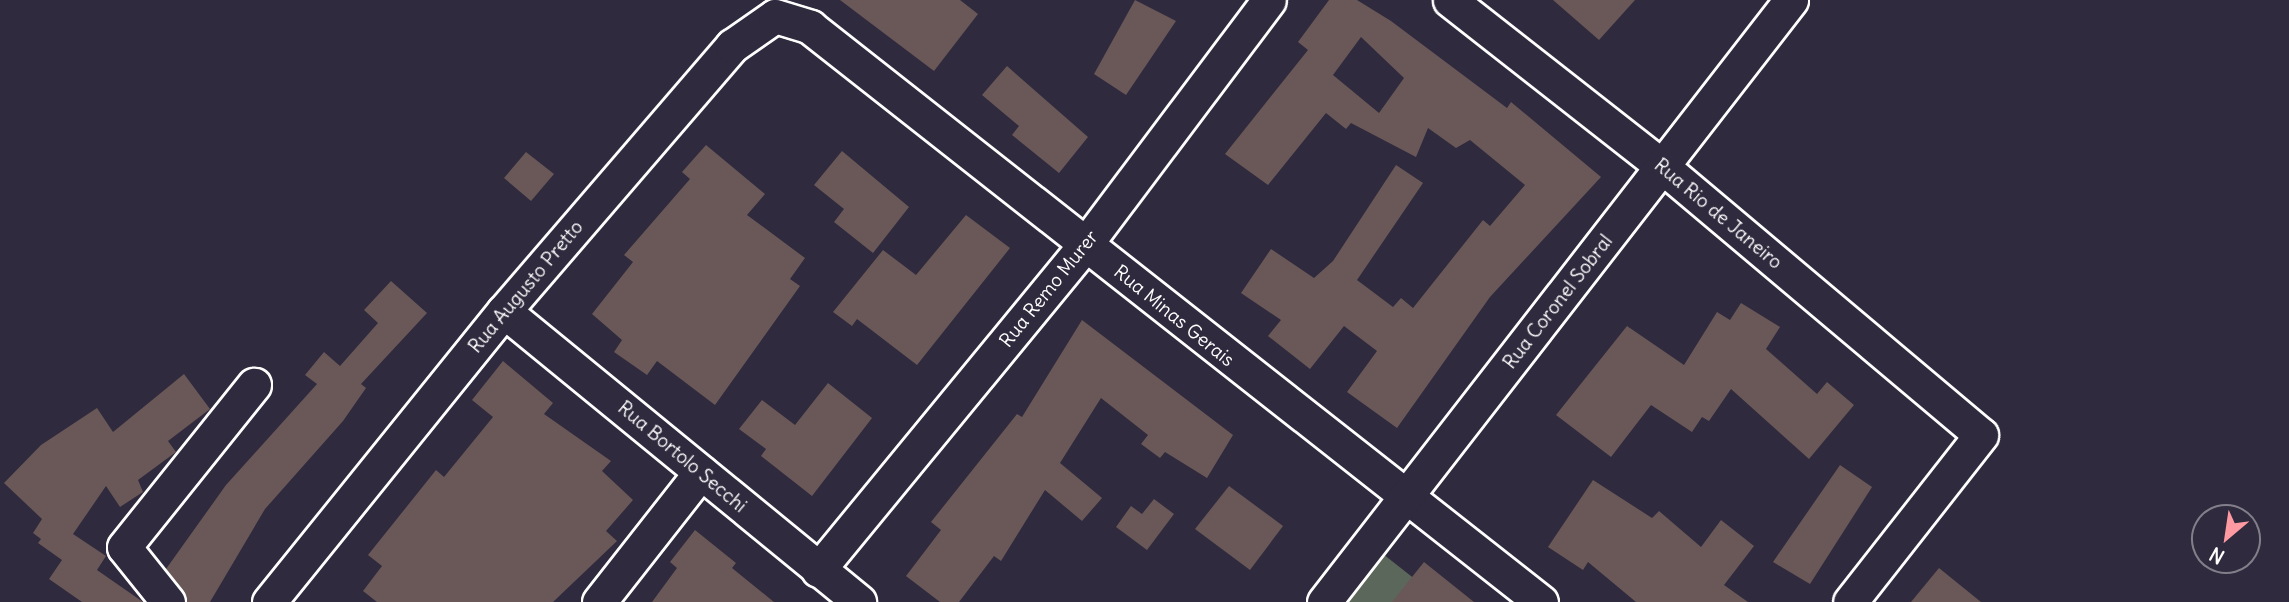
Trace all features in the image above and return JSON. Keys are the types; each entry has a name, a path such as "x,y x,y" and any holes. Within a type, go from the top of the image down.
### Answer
{"street":[{"name":"Rua Remo Murer","path":"818,570 1085,245 1269,0"},
{"name":"Rua Rio de Janeiro","path":"1450,0 1664,168 1981,435 1850,602"},
{"name":"Rua Coronel Sobral","path":"1324,602 1664,168 1791,0"},
{"name":"Rua Augusto Pretto","path":"269,602 504,311 732,46 775,16 810,27"},
{"name":"Rua Minas Gerais","path":"810,27 1404,499 1541,602"},
{"name":"Rua Bortolo Secchi","path":"504,311 859,602"},
{"path":"168,602 124,547 254,385"},
{"path":"599,602 701,472"}],"green space":[{"path":"1383,554 1444,602 1345,602"}],"building":[{"path":"840,0 960,0 978,14 934,71"},
{"path":"1135,0 1176,21 1126,95 1094,74"},
{"path":"1329,0 1357,0 1391,21 1507,108 1511,102 1601,177 1490,297 1397,428 1347,392 1377,351 1344,326 1310,369 1268,336 1281,320 1241,293 1271,249 1314,278 1333,261 1396,165 1423,183 1357,280 1393,307 1401,298 1413,308 1483,220 1490,226 1525,185 1470,140 1456,148 1428,128 1416,157 1351,123 1346,129 1326,113 1268,185 1225,154 1308,50 1298,42","holes":["1361,37 1404,78 1379,113 1333,75"]},
{"path":"1553,0 1635,0 1599,40"},
{"path":"1007,66 1088,137 1059,173 1012,135 1019,126 982,95"},
{"path":"706,145 765,194 747,215 805,258 790,279 800,286 715,405 657,361 647,375 614,352 622,340 592,314 633,262 624,255 690,179 682,172"},
{"path":"842,151 909,207 873,253 834,222 844,209 814,185"},
{"path":"526,152 554,174 531,201 504,178"},
{"path":"966,215 1010,248 917,365 857,319 852,326 833,312 883,250 916,275"},
{"path":"391,281 427,313 361,384 366,388 343,421 265,509 210,602 187,602 166,569 226,485 317,384 305,375 324,352 340,366 378,323 364,310"},
{"path":"1741,303 1780,327 1766,349 1817,394 1827,382 1854,405 1809,459 1731,389 1709,421 1702,417 1692,432 1651,405 1611,457 1556,415 1627,326 1684,365 1717,312 1730,320"},
{"path":"1082,320 1233,435 1207,478 1165,452 1160,458 1141,444 1148,435 1101,398 1060,463 1102,498 1082,521 1045,490 1001,561 994,556 959,602 940,602 906,576 941,530 931,522 1017,414 1022,417"},
{"path":"503,361 553,403 544,414 611,461 602,471 633,500 606,531 617,541 553,602 377,602 363,591 382,566 368,555 436,470 444,477 493,417 472,400"},
{"path":"184,374 210,409 168,441 176,452 138,480 143,492 120,507 106,486 73,534 106,556 97,570 143,602 82,602 49,579 62,560 38,543 41,539 33,533 42,519 4,483 41,445 97,408 113,432"},
{"path":"828,383 872,418 812,496 761,456 766,449 739,429 762,400 795,425"},
{"path":"1840,465 1872,487 1810,584 1773,562"},
{"path":"1593,480 1652,518 1659,511 1701,547 1721,520 1754,546 1724,585 1748,602 1636,602 1588,562 1583,570 1548,547"},
{"path":"1229,486 1283,526 1250,570 1195,529"},
{"path":"1154,499 1174,514 1147,550 1116,527 1131,506 1142,514"},
{"path":"695,530 736,563 732,568 774,602 652,602 677,568 670,562"},
{"path":"1424,562 1474,602 1392,602"},
{"path":"1939,568 1981,602 1911,602"}]}
